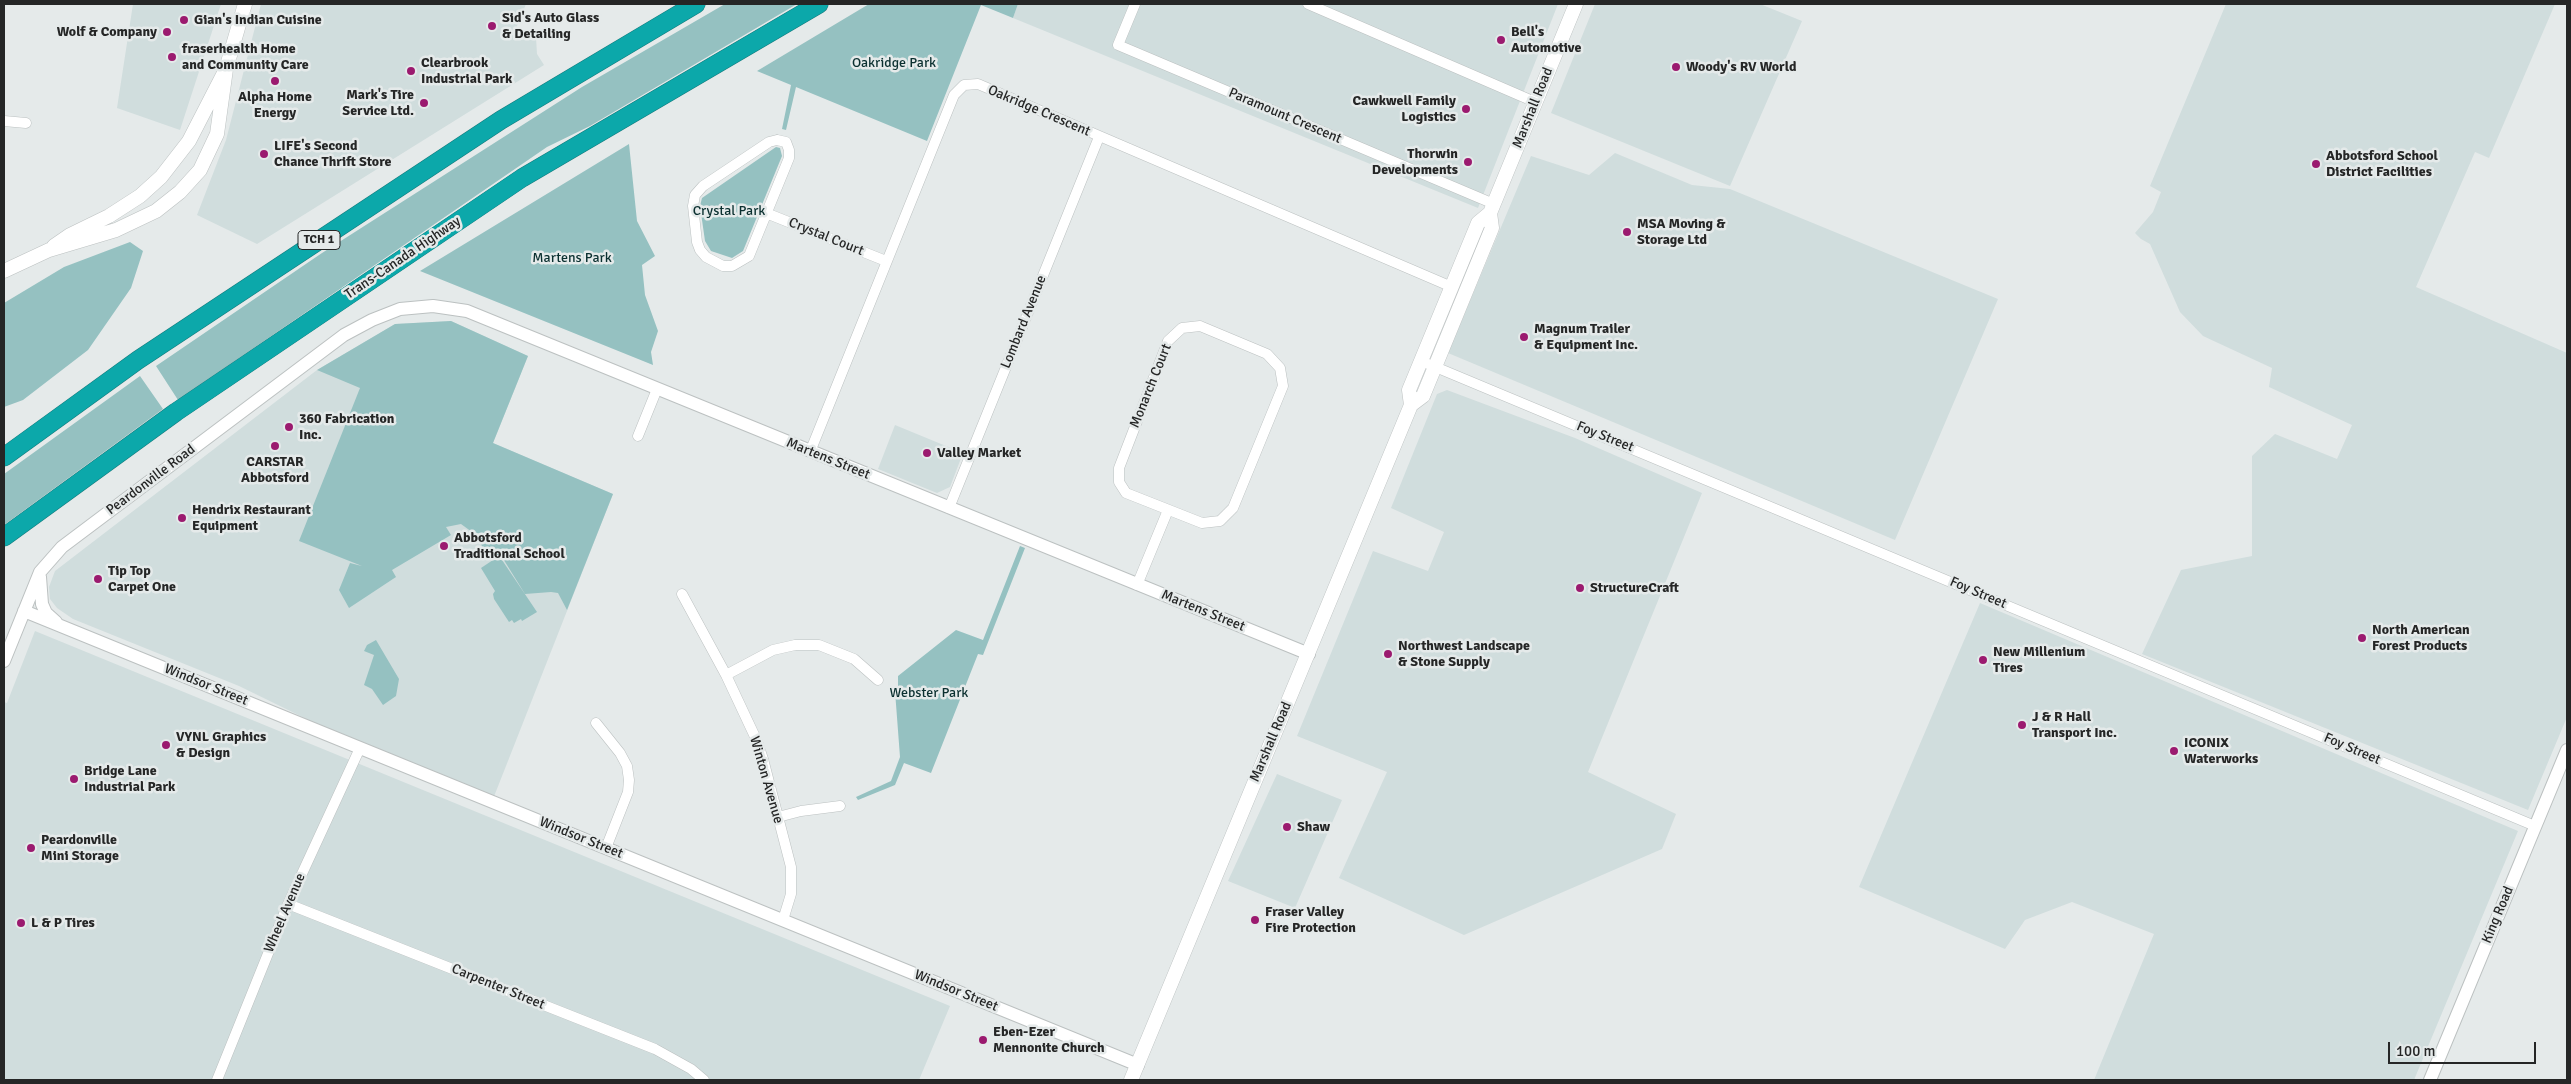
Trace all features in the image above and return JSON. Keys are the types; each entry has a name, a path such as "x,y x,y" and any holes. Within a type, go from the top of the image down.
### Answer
{"highway":[{"name":"TCH 1","path":"4,457 138,360 501,120 696,4"},
{"name":"Trans-Canada Highway","path":"4,537 176,412 522,178 819,4"}],"main road":[{"path":"4,271 49,250 116,230 156,211 180,192 200,170 217,134 226,68 245,4"},
{"name":"Marshall Road","path":"1131,1080 1238,820 1310,654 1411,404 1409,390 1478,223 1492,208 1576,4"},
{"path":"49,250 70,235 109,216 140,196 161,178 179,156 198,124 226,68"},
{"name":"Marshall Road","path":"1411,404 1423,396 1492,228 1492,208"}],"street":[{"name":"Paramount Crescent","path":"1135,4 1118,45 1492,208"},
{"path":"1308,4 1535,102"},
{"name":"Oakridge Crescent","path":"810,452 954,96 964,85 978,84 1452,287"},
{"path":"4,121 26,123"},
{"name":"Lombard Avenue","path":"950,508 1099,137"},
{"path":"777,140 786,142 790,150 789,158 766,213 749,256 740,263 724,266 706,257 700,250 693,206 694,195 703,186 769,142 777,140"},
{"name":"Crystal Court","path":"766,213 886,261"},
{"name":"Martens Street","path":"344,335 400,309 433,306 467,311 1310,654"},
{"name":"Monarch Court","path":"1200,326 1267,354 1280,368 1282,386 1233,508 1220,521 1202,523 1168,510 1126,493 1119,482 1119,468 1168,341 1182,328 1200,326"},
{"name":"Peardonville Road","path":"4,661 40,572 62,547 344,335"},
{"name":"Foy Street","path":"1421,361 2535,826"},
{"path":"638,436 657,389"},
{"path":"1137,585 1168,510"},
{"path":"40,572 42,604 46,613 62,626"},
{"name":"Winton Avenue","path":"682,594 726,675 757,741 791,867 791,894 783,920"},
{"name":"Windsor Street","path":"24,611 1138,1065"},
{"path":"726,675 773,650 795,645 819,645 854,659 878,680"},
{"path":"596,723 620,753 626,766 629,780 628,792 606,848"},
{"name":"Wheel Avenue","path":"217,1080 288,904 360,748"},
{"name":"King Road","path":"2430,1080 2567,750"},
{"path":"778,817 801,810 840,806"},
{"name":"Carpenter Street","path":"288,904 655,1049 691,1070 704,1080"}],"shaded area":[{"path":"133,4 221,4 180,130 117,108"},
{"path":"261,4 526,4 515,31 536,37 537,54 544,65 257,244 197,215 226,140"},
{"path":"1018,4 1558,4 1478,208 1013,18"},
{"name":"Woody's RV World","path":"1595,4 1760,4 1802,21 1730,186 1551,113"},
{"path":"2226,4 2555,4 2489,158 2475,152 2416,287 2567,353 2567,717 2528,810 2142,654 2181,570 2252,556 2252,456 2275,434 2337,459 2352,425 2269,387 2272,368 2203,336 2180,312 2150,244 2135,233 2153,212 2161,192 2150,186"},
{"path":"1615,153 1692,185 1730,189 1998,299 1895,540 1448,353 1531,156 1589,175"},
{"name":"Abbotsford Traditional School","path":"451,321 528,356 493,443 613,494 493,799 362,746 239,686 73,619 57,608 50,599 49,587 55,571 317,370 395,324"},
{"name":"StructureCraft","path":"1447,390 1575,438 1702,493 1588,772 1676,814 1662,849 1464,935 1339,878 1387,772 1297,736 1373,551 1428,571 1444,532 1391,508 1437,394"},
{"path":"895,425 963,453 950,487 937,493 878,469"},
{"path":"1980,603 2518,831 2414,1080 2094,1080 2154,934 2072,902 2025,920 2005,949 1859,887"},
{"path":"35,631 950,1006 919,1080 4,1080 4,702 7,703"},
{"path":"1277,774 1342,800 1295,908 1228,881"}],"green space":[{"path":"725,4 797,4 590,126 547,147 178,400 156,366 322,253 582,87"},
{"name":"Oakridge Park","path":"869,4 1018,4 1013,18 981,5 927,141 796,87 786,130 782,129 791,85 757,71"},
{"name":"Martens Park","path":"629,144 637,221 655,256 642,265 645,295 658,331 651,352 653,365 420,271"},
{"name":"Crystal Park","path":"776,147 780,148 782,156 743,251 732,258 711,251 705,241 700,206 702,198"},
{"path":"130,242 143,251 131,288 88,350 23,400 4,407 4,303 64,267"},
{"path":"451,321 528,356 493,443 613,494 567,610 558,593 525,594 502,557 490,557 472,532 461,524 446,527 451,535 392,570 396,577 349,608 339,590 350,563 362,566 299,541 360,388 317,370 395,324"},
{"path":"140,376 163,409 4,525 4,474"},
{"name":"Webster Park","path":"1020,546 1025,548 983,655 978,654 931,773 904,763 895,785 858,800 856,797 891,781 900,757 895,691 898,686 898,676 956,630 983,640"},
{"path":"493,560 502,560 537,612 522,621 521,619 514,623 512,620 509,622 494,599 493,594 495,591 481,568"},
{"path":"376,640 399,679 396,696 383,705 372,689 364,685 374,655 364,651 367,645"}],"place":[{"name":"Gian's Indian Cuisine","path":"184,20"},
{"name":"Sid's Auto Glass & Detailing","path":"492,26"},
{"name":"Wolf & Company","path":"167,32"},
{"name":"Bell's Automotive","path":"1501,40"},
{"name":"fraserhealth Home and Community Care","path":"172,57"},
{"name":"Woody's RV World","path":"1676,67"},
{"name":"Clearbrook Industrial Park","path":"411,71"},
{"name":"Alpha Home Energy","path":"275,81"},
{"name":"Mark's Tire Service Ltd.","path":"424,103"},
{"name":"Cawkwell Family Logistics","path":"1466,109"},
{"name":"LIFE's Second Chance Thrift Store","path":"264,154"},
{"name":"Thorwin Developments","path":"1468,162"},
{"name":"Abbotsford School District Facilities","path":"2316,164"},
{"name":"MSA Moving & Storage Ltd","path":"1627,232"},
{"name":"Magnum Trailer & Equipment Inc.","path":"1524,337"},
{"name":"360 Fabrication Inc.","path":"289,427"},
{"name":"CARSTAR Abbotsford","path":"275,446"},
{"name":"Valley Market","path":"927,453"},
{"name":"Hendrix Restaurant Equipment","path":"182,518"},
{"name":"Abbotsford Traditional School","path":"444,546"},
{"name":"Tip Top Carpet One","path":"98,579"},
{"name":"StructureCraft","path":"1580,588"},
{"name":"North American Forest Products","path":"2362,638"},
{"name":"Northwest Landscape & Stone Supply","path":"1388,654"},
{"name":"New Millenium Tires","path":"1983,660"},
{"name":"J & R Hall Transport Inc.","path":"2022,725"},
{"name":"VYNL Graphics & Design","path":"166,745"},
{"name":"ICONIX Waterworks","path":"2174,751"},
{"name":"Bridge Lane Industrial Park","path":"74,779"},
{"name":"Shaw","path":"1287,827"},
{"name":"Peardonville Mini Storage","path":"31,848"},
{"name":"Fraser Valley Fire Protection","path":"1255,920"},
{"name":"L & P Tires","path":"21,923"},
{"name":"Eben-Ezer Mennonite Church","path":"983,1040"}]}
